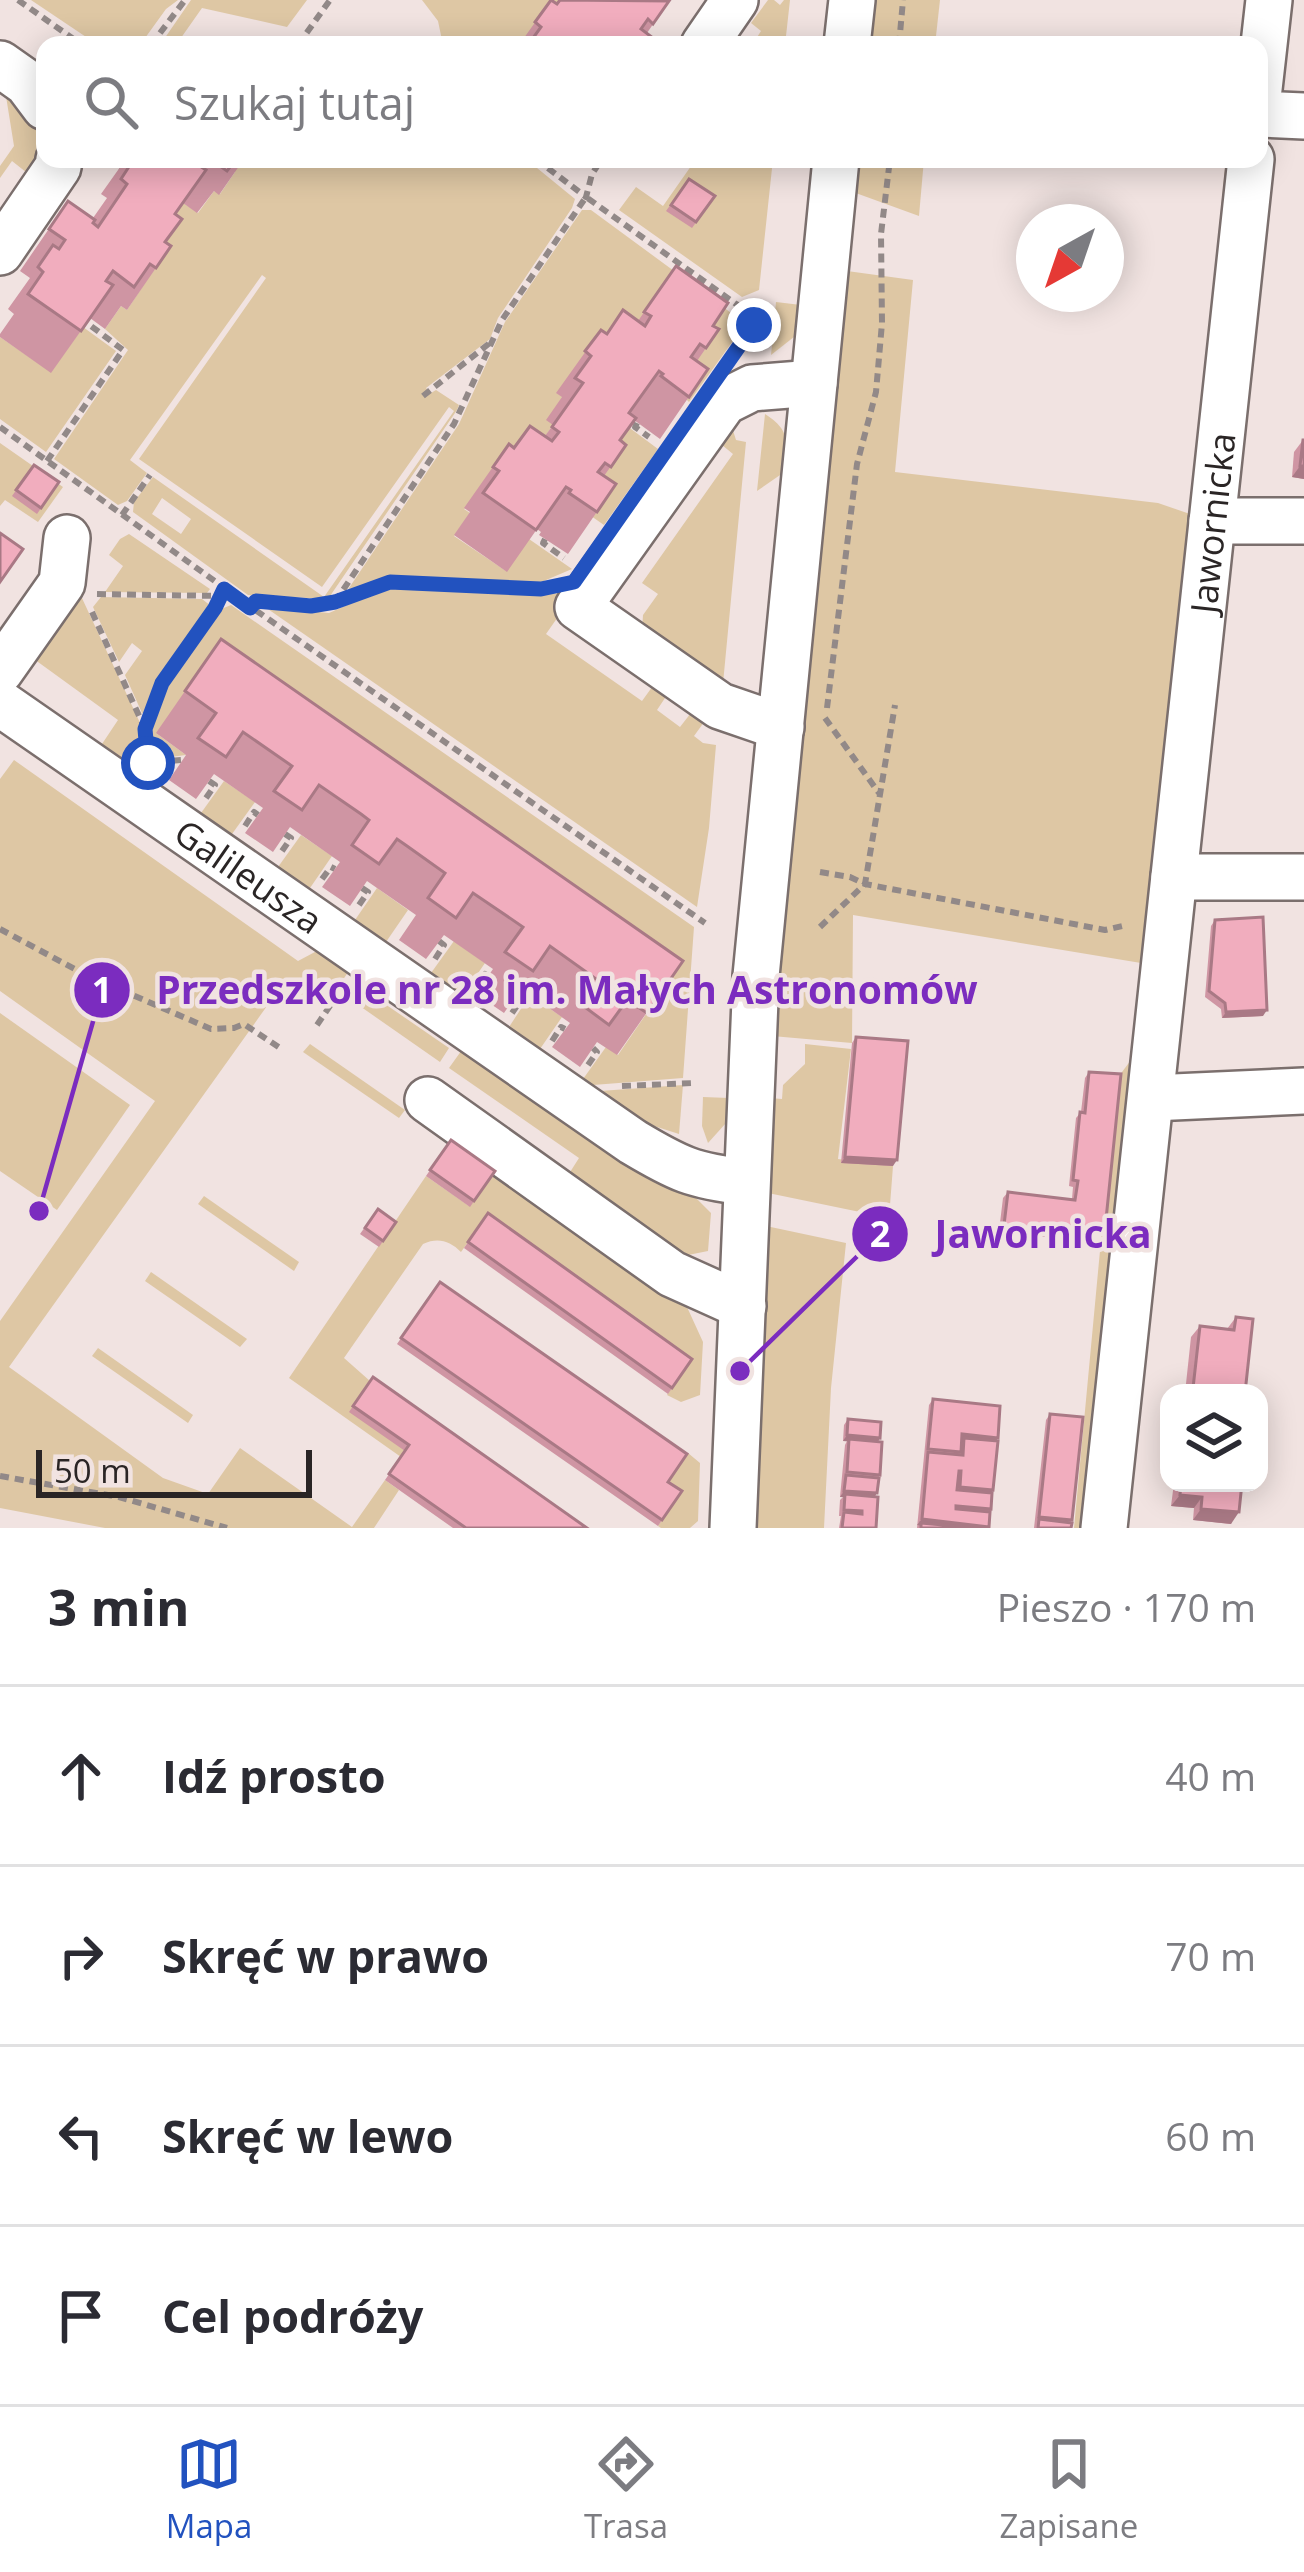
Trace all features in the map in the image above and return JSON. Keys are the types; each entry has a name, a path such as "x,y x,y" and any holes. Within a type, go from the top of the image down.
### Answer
{"street":[{"path":"710,36 735,0"},
{"path":"848,36 852,0"},
{"path":"1265,36 1269,0"},
{"path":"0,64 36,95"},
{"path":"1268,114 1304,116"},
{"path":"0,252 57,168"},
{"path":"734,1528 756,976 800,730 814,383 835,168"},
{"name":"Jawornicka","path":"1104,1528 1250,168"},
{"path":"800,730 720,706 578,608 724,402 752,388 814,383"},
{"path":"1212,521 1304,521"},
{"path":"0,671 62,583 67,538"},
{"name":"Galileusza","path":"0,703 633,1142 690,1173 746,1183"},
{"path":"1174,877 1304,877"},
{"path":"1152,1098 1304,1091"},
{"path":"428,1100 673,1274 742,1306"}],"path":[{"path":"18,0 69,36"},
{"path":"158,36 185,0"},
{"path":"304,36 329,0"},
{"path":"900,36 903,0"},
{"path":"548,168 736,304 765,319 754,325 729,360"},
{"path":"335,602 454,424 502,320 586,197 596,168"},
{"path":"880,793 825,718 857,464 876,392 882,323 881,234 889,168"},
{"path":"47,461 122,350 80,318"},
{"path":"423,396 494,340"},
{"path":"0,427 222,592 705,923"},
{"path":"122,515 150,475"},
{"path":"250,608 256,601 311,606 335,602 390,582 541,589 557,585"},
{"path":"145,729 162,683 222,592"},
{"path":"182,760 148,763 145,729 84,593 222,592"},
{"path":"820,927 865,884 895,705"},
{"path":"800,730 825,718"},
{"path":"820,872 1106,930 1126,925"},
{"path":"0,929 84,974 197,1023 212,1029 244,1024 280,1048"},
{"path":"317,1025 339,992"},
{"path":"622,1086 694,1083"},
{"path":"0,1476 119,1497 226,1528"}],"shaded area":[{"path":"31,0 178,0 146,36 85,36"},
{"path":"191,0 307,0 287,27 202,8 182,36 166,36"},
{"path":"422,0 582,0 539,36 441,36 438,21"},
{"path":"768,0 780,5 790,0 786,36 758,36 761,31 751,23"},
{"path":"872,0 940,0 936,36 869,36"},
{"path":"5,90 36,125 36,165 31,176 12,161 0,178 0,166 14,146"},
{"path":"229,168 537,168 575,199 498,318 490,339 426,388 459,405 457,410 328,599 248,595 133,512 134,502 153,477 324,597 454,411 449,407 322,587 139,459 266,278 262,275 130,460 147,473 127,501 118,505 54,459 128,350 105,329 121,306 127,310 141,289 176,198 198,213 214,191 220,194 235,172","holes":["162,498 191,519 181,534 152,514"]},
{"path":"690,168 772,168 759,290 742,297 619,210 636,187 663,206"},
{"path":"855,168 923,168 919,216 853,192"},
{"path":"1225,168 1234,168 1086,1528 1074,1528 1116,1080 1131,1060 1141,963 853,915 852,1043 772,1036 847,271 913,280 895,472 1158,503 1190,514"},
{"path":"582,210 591,210 738,318 740,331 689,402 615,353 562,397 553,425 523,469 464,509 470,513 454,536 506,571 529,539 572,569 539,583 391,576 345,594 459,424 505,322"},
{"path":"776,302 801,305 799,333 771,355"},
{"path":"83,327 116,351 46,452 0,419 0,337 51,372"},
{"path":"765,414 784,433 785,454 783,473 757,491"},
{"path":"729,418 736,440 746,442 722,694 642,630 643,615 658,594 642,583 733,454 711,436"},
{"path":"623,423 658,449 604,525 581,509"},
{"path":"0,443 63,487 38,522 5,500 0,506"},
{"path":"129,534 210,589 207,593 105,592 123,566 109,555"},
{"path":"388,587 574,594 546,634 642,701 655,683 669,692 657,710 680,727 694,709 707,718 694,736 716,745 697,907 265,607 329,613"},
{"path":"68,596 81,596 141,725 137,745 126,760 102,744 118,720 27,654"},
{"path":"101,597 202,599 211,606 159,682 147,714 142,713 125,675 142,651 132,643 119,662 93,607"},
{"path":"231,605 694,927 683,1078 593,1085 583,1079 606,1047 618,1055 653,1004 156,733 186,755 154,759 150,729 165,686 219,610"},
{"path":"14,760 298,961 330,944 355,962 336,990 318,978 304,999 282,985 9,1367 163,1478 208,1494 240,1448 352,1527 385,1480 399,1490 374,1528 105,1528 0,1508 0,1321 155,1101 0,991 0,779"},
{"path":"224,781 255,802 232,834 201,813"},
{"path":"301,835 332,856 310,888 278,867"},
{"path":"377,888 408,910 386,942 355,920"},
{"path":"454,941 485,963 463,995 431,973"},
{"path":"364,968 395,989 385,1004 449,1048 440,1062 344,995"},
{"path":"530,995 562,1017 540,1049 509,1027"},
{"path":"0,1013 130,1105 57,1210 0,1171"},
{"path":"469,1040 697,1199 711,1213 708,1251 678,1257 565,1180 579,1158 449,1068"},
{"path":"310,1044 405,1110 399,1118 303,1052"},
{"path":"805,1044 851,1049 838,1159 893,1166 889,1218 768,1193 770,1098 782,1099 783,1085 805,1064"},
{"path":"683,1085 679,1134 651,1125 600,1091"},
{"path":"703,1097 729,1098 726,1123 708,1143 702,1126"},
{"path":"450,1141 687,1307 703,1342 700,1395 681,1402 667,1395 687,1365 484,1220 461,1252 443,1241 423,1244 344,1358 370,1381 405,1451 401,1457 289,1378 426,1176 469,1206 447,1146"},
{"path":"204,1196 299,1262 294,1271 198,1204"},
{"path":"766,1226 846,1243 831,1388 824,1528 752,1528"},
{"path":"151,1272 247,1339 240,1347 145,1281"},
{"path":"98,1348 193,1415 188,1423 92,1356"},
{"path":"688,1453 700,1463 698,1521 690,1528 661,1528 677,1497 663,1488"}],"building":[{"path":"551,0 557,4 560,0 669,1 653,24 648,19 641,29 650,36 534,36 541,27 535,22"},
{"path":"128,168 206,170 175,214 182,219 165,242 171,246 156,268 150,264 134,287 113,271 106,281 113,285 81,331 28,294 53,245 59,249 65,240 49,229 68,201 98,227 127,184 121,179"},
{"path":"689,179 715,196 696,222 671,205"},
{"path":"676,266 728,303 706,348 700,344 691,357 708,369 689,397 659,371 629,413 636,418 620,440 626,445 611,467 605,463 598,472 616,484 597,512 566,487 536,530 483,493 499,471 493,467 530,426 552,441 559,432 552,427 583,383 575,378 591,356 585,351 601,330 607,334 623,310 645,326 651,316 644,312"},
{"path":"34,465 59,482 41,508 16,490"},
{"path":"0,533 23,549 0,582"},
{"path":"221,639 683,961 647,1013 627,1000 609,1025 582,1005 599,981 550,946 533,971 505,952 523,927 473,893 456,918 428,898 445,873 397,839 379,864 352,845 369,820 361,814 319,785 302,810 274,791 292,766 243,732 226,757 198,738 216,713 185,691"},
{"path":"1263,917 1267,1010 1226,1012 1225,1003 1209,991 1215,920"},
{"path":"856,1037 908,1041 897,1160 845,1157"},
{"path":"1089,1072 1121,1074 1105,1229 1072,1226 1071,1233 1004,1225 1008,1192 1075,1200 1080,1112 1085,1113"},
{"path":"451,1140 495,1171 474,1201 430,1170"},
{"path":"378,1209 396,1222 383,1241 365,1228"},
{"path":"488,1213 692,1359 672,1388 468,1242"},
{"path":"440,1282 687,1454 668,1482 682,1491 662,1520 401,1338"},
{"path":"1236,1317 1253,1319 1246,1384 1193,1384 1200,1326 1234,1330"},
{"path":"373,1377 587,1528 466,1528 389,1474 409,1445 353,1406"},
{"path":"933,1399 1000,1406 998,1438 962,1434 961,1452 928,1449"},
{"path":"1050,1414 1083,1417 1072,1520 1039,1517"},
{"path":"848,1419 881,1422 880,1438 847,1435"},
{"path":"964,1438 998,1441 993,1490 960,1487 959,1471 957,1490 992,1493 991,1509 956,1506 990,1512 989,1527 922,1519 928,1452 963,1455"},
{"path":"849,1439 882,1442 880,1475 847,1472"},
{"path":"846,1475 879,1478 877,1493 844,1491"},
{"path":"1241,1492 1239,1512 1201,1509 1202,1497 1180,1495"},
{"path":"845,1494 878,1497 876,1528 842,1528 844,1512 862,1514 844,1510"},
{"path":"1039,1519 1072,1523 1071,1528 1038,1528"},
{"path":"921,1523 954,1526 954,1528 921,1528"}],"place":[{"name":"Przedszkole nr 28 im. Małych Astronomów","path":"39,1211"},
{"name":"Jawornicka","path":"740,1371"}],"route":[{"path":"148,763 145,729 162,683 224,589 250,608 256,601 311,606 335,602 390,582 541,589 574,582 754,325"}]}
